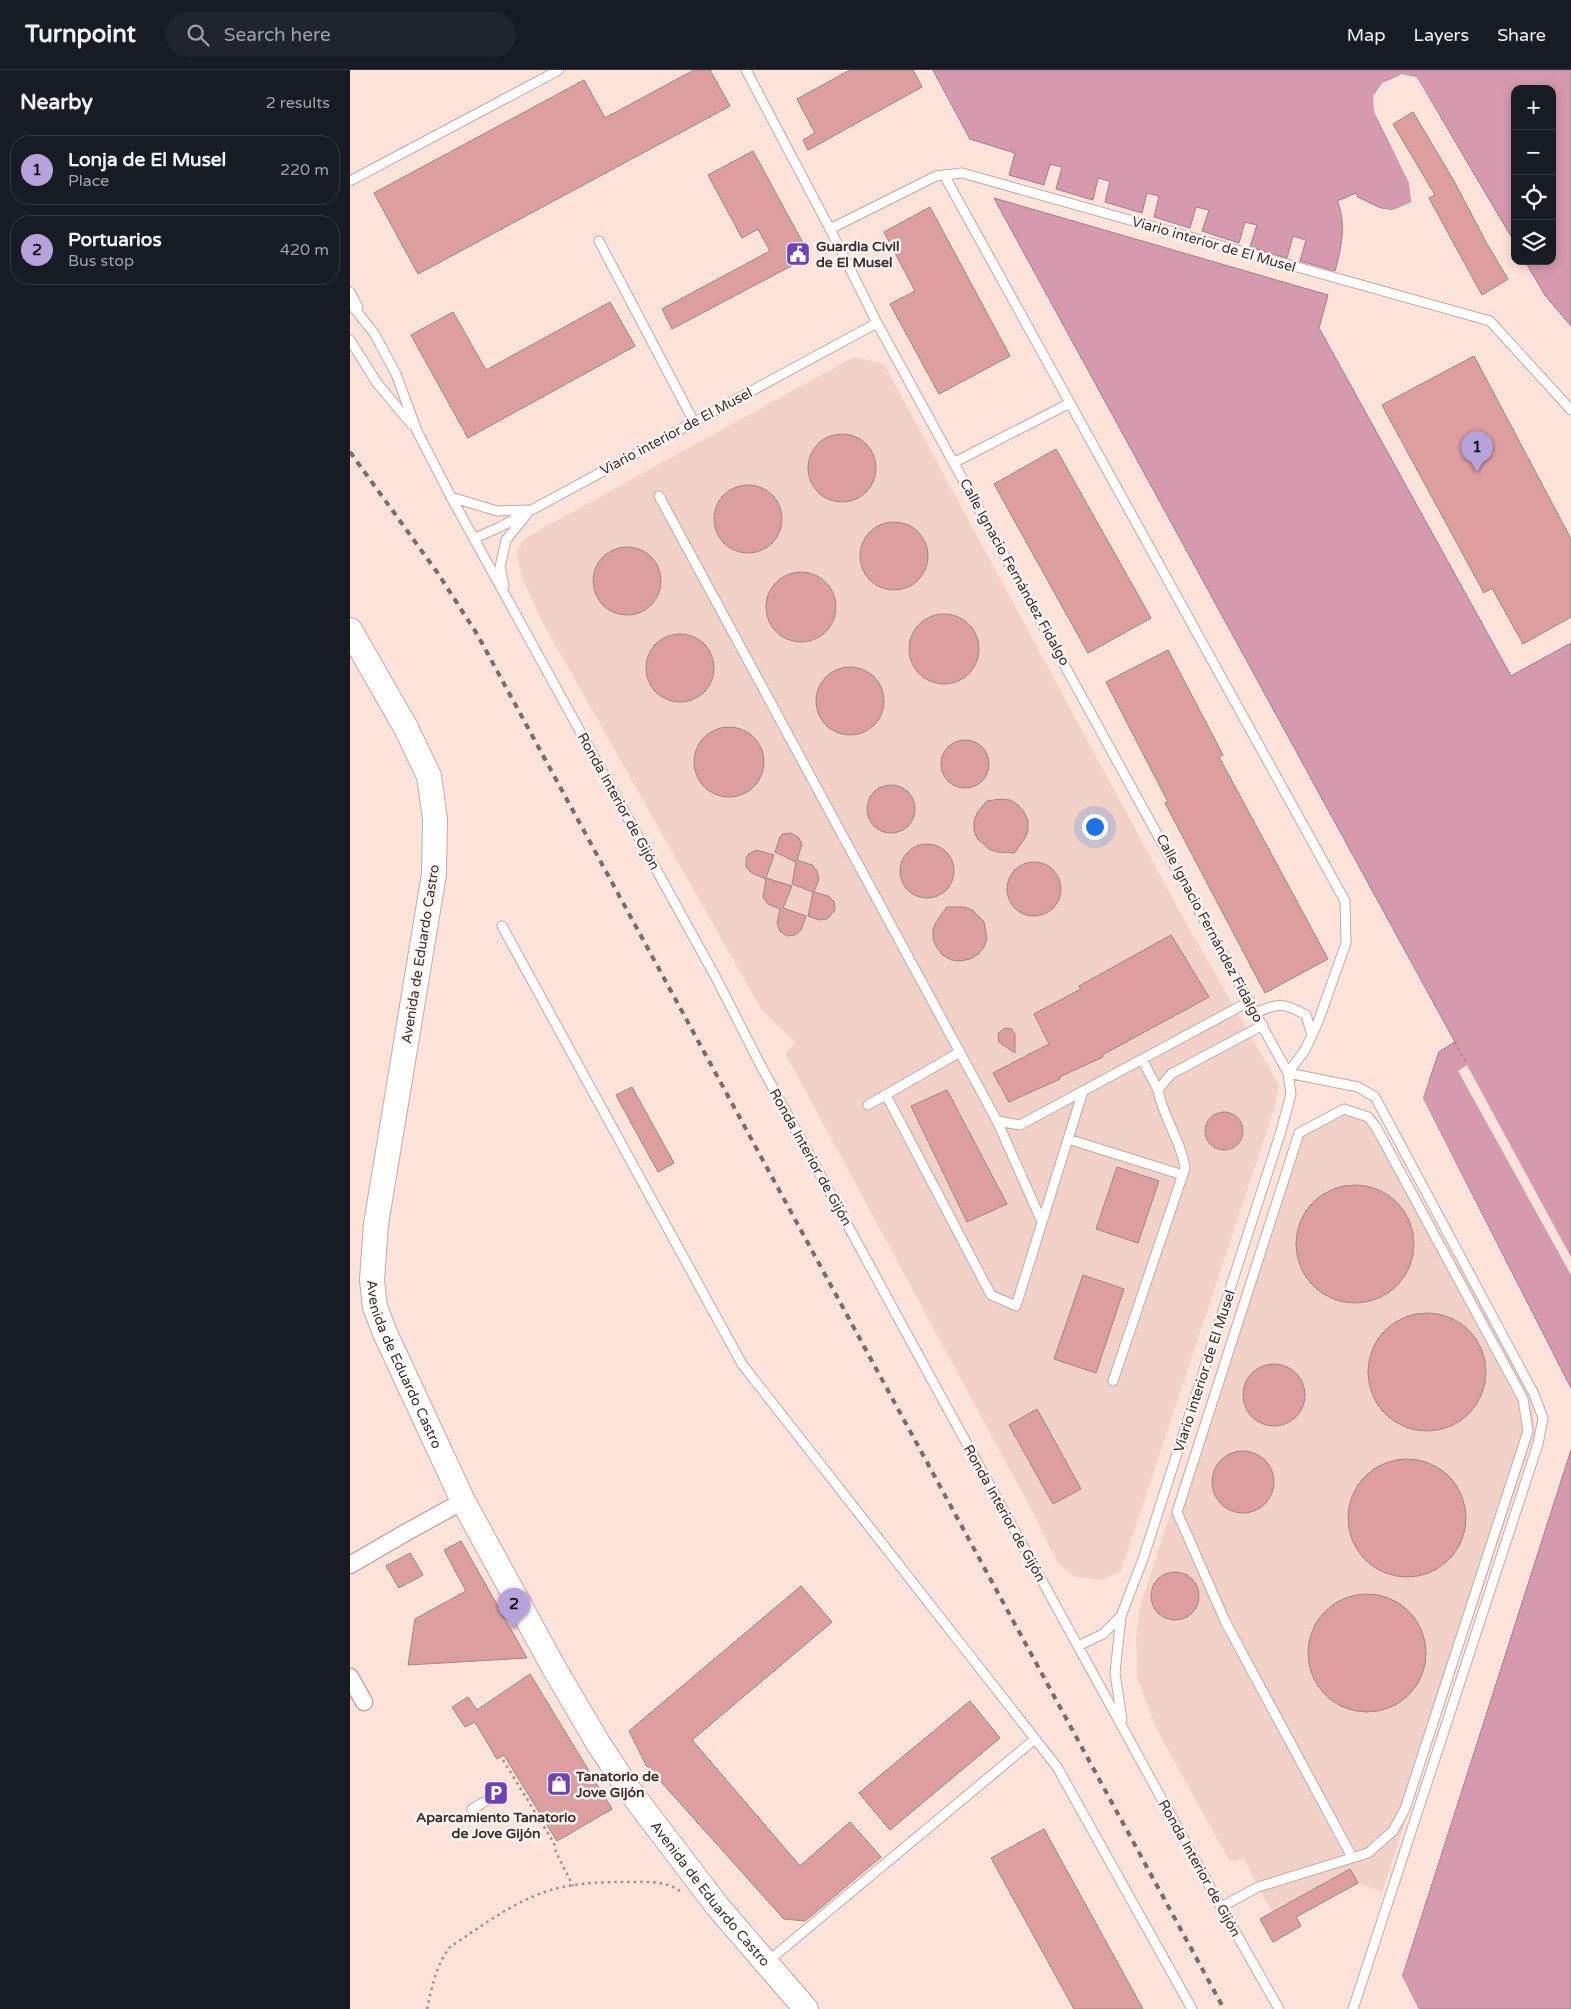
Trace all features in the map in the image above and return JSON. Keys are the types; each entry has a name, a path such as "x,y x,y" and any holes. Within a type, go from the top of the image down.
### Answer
{"street":[{"name":"Avenida de Eduardo Castro","path":"350,630 406,728 429,776 435,818 434,874 376,1224 372,1280 375,1307 385,1333 463,1502 598,1742 629,1790 718,1907 806,2009"},
{"path":"350,1566 405,1533 463,1502"},
{"path":"350,1677 364,1702"}],"lane":[{"path":"350,181 558,70"},
{"name":"Calle Ignacio Fernández Fidalgo","path":"746,70 877,323 955,462 1288,1073"},
{"name":"Viario interior de El Musel","path":"830,229 936,176 962,173 1490,321 1571,410"},
{"path":"944,175 1345,901 1346,943 1312,1035 1305,1050 1288,1073 1358,1087 1375,1097 1530,1385 1543,1418 1535,1453 1353,2009"},
{"path":"599,241 694,422"},
{"path":"350,292 374,333"},
{"name":"Ronda Interior de Gijón","path":"350,303 374,333 396,374 416,431 451,497 1078,1646 1279,2009"},
{"name":"Viario interior de El Musel","path":"475,538 877,323"},
{"path":"350,340 377,383 416,431"},
{"path":"955,462 1070,403"},
{"path":"659,496 960,1052 996,1121 1042,1222"},
{"path":"451,497 497,512 530,510"},
{"path":"505,594 500,567 506,540 530,510"},
{"path":"502,926 742,1364 1057,1767 1192,2009"},
{"path":"996,1121 1020,1125 1250,1001"},
{"path":"1256,1013 1272,1005 1286,1004 1306,1015 1312,1035"},
{"path":"1158,1090 1172,1074 1262,1025"},
{"path":"868,1105 960,1052"},
{"path":"1113,1382 1186,1168 1183,1151 1161,1106 1158,1090 1142,1059"},
{"name":"Viario interior de El Musel","path":"1078,1646 1102,1634 1121,1616 1143,1559 1281,1130 1290,1094 1288,1073"},
{"path":"886,1095 992,1295 1016,1306 1083,1091"},
{"path":"1221,1907 1258,1887 1368,1853 1394,1831 1405,1808 1528,1431 1523,1399 1376,1127 1368,1117 1344,1110 1299,1133 1177,1512 1226,1623 1352,1857"},
{"path":"1068,1139 1183,1175"},
{"path":"1121,1616 1115,1673 1123,1726"},
{"path":"767,1962 1035,1739"},
{"path":"472,1808 496,1795"}],"path":[{"path":"1455,1042 1467,1065"},
{"path":"503,1760 554,1842 556,1852 573,1886"},
{"path":"427,2009 434,1979 444,1954 450,1947 514,1905 536,1895 573,1886 602,1882 663,1883 676,1888 682,1893"}],"shaded area":[{"path":"933,70 1571,70 1571,326 1545,295 1527,265 1556,265 1556,85 1511,85 1511,236 1417,77 1399,76 1388,80 1377,89 1374,100 1376,115 1382,130 1407,175 1411,186 1411,202 1392,210 1383,209 1358,197 1356,193 1337,201 1342,218 1342,227 1341,245 1335,271 1300,261 1306,240 1293,236 1287,258 1250,247 1257,225 1245,222 1239,243 1202,231 1209,210 1196,207 1190,228 1154,217 1159,196 1147,193 1142,213 1105,202 1110,181 1098,178 1093,200 1056,189 1062,167 1050,164 1044,185 1009,175 1015,153 970,139"},
{"path":"994,198 1328,295 1319,328 1511,676 1571,643 1571,1388 1423,1098 1439,1052 1455,1042"},
{"path":"854,357 884,364 1186,923 1279,1085 1275,1106 1121,1571 1102,1580 1075,1577 1057,1562 1036,1518 785,1053 796,1043 761,1009 542,621 521,575 517,551 525,538"},
{"path":"1344,1103 1374,1114 1531,1395 1535,1432 1382,1892 1358,1883 1350,1869 1272,1912 1243,1858 1236,1861 1229,1860 1156,1728 1137,1677 1136,1636 1140,1607 1295,1129"},
{"path":"1571,1450 1571,2009 1419,2009 1402,1977"}],"pier":[{"path":"1402,74 1417,77 1511,239 1416,80 1402,77 1383,85 1375,97 1376,111 1413,185 1413,203 1392,212 1382,211 1377,208 1392,210 1411,202 1409,183 1374,112 1373,96 1382,83"},
{"path":"1467,1065 1571,1257 1571,1275 1458,1071"},
{"path":"1429,1080 1423,1098 1571,1390 1421,1099 1426,1082"},
{"path":"1571,1447 1402,1976 1419,2009 1416,2009 1400,1976"}],"building":[{"path":"694,70 710,70 730,106 418,274 374,193 584,80 605,118"},
{"path":"850,70 913,70 922,87 808,150 803,140 815,133 797,99"},
{"path":"1413,112 1508,279 1482,295 1429,198 1435,195 1393,124"},
{"path":"753,151 810,256 672,329 662,309 770,251 758,229 742,238 708,175"},
{"path":"930,207 1010,356 939,394 890,304 915,291 884,232"},
{"path":"610,302 635,346 468,438 411,335 453,312 486,370"},
{"path":"1474,356 1571,539 1571,617 1523,644 1492,588 1484,593 1382,405"},
{"path":"835,434 849,434 861,439 871,449 876,461 876,475 871,487 861,497 849,502 835,502 823,497 813,487 808,475 808,461 813,449 823,439"},
{"path":"1056,449 1151,618 1088,653 994,484"},
{"path":"741,485 755,485 767,490 777,500 782,512 782,526 777,538 767,548 755,553 741,553 729,548 719,538 714,526 714,512 719,500 729,490"},
{"path":"887,522 901,522 913,527 923,537 928,549 928,563 923,575 913,585 901,590 887,590 875,585 865,575 860,563 860,549 865,537 875,527"},
{"path":"620,547 634,547 646,552 656,562 661,574 661,588 656,600 646,610 634,615 620,615 608,610 598,600 593,588 593,574 598,562 608,552"},
{"path":"801,572 820,578 830,588 836,607 830,626 820,636 801,642 782,636 772,626 766,607 772,588 782,578"},
{"path":"944,614 963,620 973,630 979,649 973,668 963,678 944,684 925,678 915,668 909,649 915,630 925,620"},
{"path":"673,634 687,634 699,639 709,649 714,661 714,675 709,687 699,697 687,702 673,702 661,697 651,687 646,675 646,661 651,649 661,639"},
{"path":"1168,650 1223,755 1219,757 1328,959 1265,993 1165,803 1168,802 1106,682"},
{"path":"843,667 857,667 869,672 879,682 884,694 884,708 879,720 869,730 857,735 843,735 831,730 821,720 816,708 816,694 821,682 831,672"},
{"path":"729,727 748,733 758,743 764,762 758,781 748,791 729,797 710,791 700,781 694,762 700,743 710,733"},
{"path":"960,740 970,740 982,747 989,759 989,769 982,781 970,788 960,788 952,784 945,777 941,769 941,759 945,751 952,744"},
{"path":"886,785 896,785 908,792 915,804 915,814 908,826 896,833 886,833 878,829 871,822 867,814 867,804 871,796 878,789"},
{"path":"1010,800 1018,805 1028,821 1028,830 1025,838 1014,853 997,852 989,849 977,838 974,830 974,821 977,813 987,801"},
{"path":"791,833 798,837 802,844 797,860 812,865 817,871 819,879 814,892 828,896 834,902 835,910 827,919 819,920 808,916 813,892 792,884 796,862 775,852 780,837 783,834"},
{"path":"927,844 937,846 946,852 952,861 954,871 952,881 946,890 937,896 927,898 917,896 908,890 902,881 900,871 902,861 908,852 917,846"},
{"path":"756,850 774,855 766,878 792,886 783,908 806,916 801,930 795,935 787,936 780,931 777,923 780,909 768,904 763,897 766,879 752,873 746,867 746,858"},
{"path":"1034,862 1044,864 1053,870 1059,879 1061,889 1059,899 1053,908 1044,914 1034,916 1024,914 1015,908 1009,899 1007,889 1009,879 1015,870 1024,864"},
{"path":"947,907 964,907 972,910 984,922 987,938 984,947 970,959 951,960 937,948 933,939 933,930 936,922"},
{"path":"1171,935 1209,997 1102,1055 1103,1057 1009,1102 993,1073 1049,1044 1034,1014 1081,989 1079,986"},
{"path":"1005,1028 1011,1029 1015,1034 1015,1053 999,1042 998,1034"},
{"path":"632,1087 674,1163 658,1172 616,1095"},
{"path":"947,1090 1007,1204 967,1222 911,1106"},
{"path":"1224,1112 1237,1118 1243,1131 1237,1144 1224,1150 1211,1144 1205,1131 1211,1118"},
{"path":"1117,1167 1159,1181 1138,1243 1096,1229"},
{"path":"1355,1185 1378,1189 1397,1202 1410,1221 1414,1244 1410,1267 1397,1286 1378,1299 1355,1303 1332,1299 1313,1286 1300,1267 1296,1244 1300,1221 1313,1202 1332,1189"},
{"path":"1083,1275 1124,1289 1096,1373 1054,1359"},
{"path":"1427,1313 1450,1317 1469,1330 1482,1349 1486,1372 1482,1395 1469,1414 1450,1427 1427,1431 1404,1427 1385,1414 1372,1395 1368,1372 1372,1349 1385,1330 1404,1317"},
{"path":"1274,1364 1291,1369 1296,1373 1300,1378 1305,1395 1300,1412 1296,1417 1291,1421 1274,1426 1257,1421 1252,1417 1248,1412 1243,1395 1248,1378 1252,1373 1257,1369"},
{"path":"1037,1409 1081,1489 1053,1504 1009,1425"},
{"path":"1243,1451 1260,1456 1265,1460 1269,1465 1274,1482 1269,1499 1265,1504 1260,1508 1243,1513 1226,1508 1221,1504 1217,1499 1212,1482 1217,1465 1221,1460 1226,1456"},
{"path":"1407,1459 1430,1463 1449,1476 1462,1495 1466,1518 1462,1541 1449,1560 1430,1573 1407,1577 1384,1573 1365,1560 1352,1541 1348,1518 1352,1495 1365,1476 1384,1463"},
{"path":"461,1541 527,1658 408,1665 415,1619 466,1591 444,1550"},
{"path":"410,1553 423,1575 399,1588 386,1566"},
{"path":"1170,1572 1180,1572 1192,1579 1199,1591 1199,1601 1192,1613 1180,1620 1170,1620 1162,1616 1155,1609 1151,1601 1151,1591 1155,1583 1162,1576"},
{"path":"801,1586 832,1622 692,1740 800,1866 850,1822 881,1857 805,1921 784,1919 646,1765 629,1731"},
{"path":"1367,1594 1390,1598 1409,1611 1422,1630 1426,1653 1422,1676 1409,1695 1390,1708 1367,1712 1344,1708 1325,1695 1312,1676 1308,1653 1312,1630 1325,1611 1344,1598"},
{"name":"Tanatorio de Jove Gijón","path":"530,1674 612,1809 557,1841 504,1755 497,1759 475,1722 465,1727 452,1707 468,1697 477,1710"},
{"path":"970,1701 1000,1738 890,1830 859,1793"},
{"path":"1044,1829 1143,2009 1074,2009 991,1858"},
{"path":"1350,1869 1358,1883 1296,1917 1301,1926 1273,1942 1260,1919"}],"railway":[{"path":"350,452 437,572 477,634 1224,2009"}],"place":[{"name":"Guardia Civil de El Musel","path":"798,254"},
{"name":"Lonja de El Musel","path":"1477,472"},
{"name":"Portuarios","path":"514,1629"},
{"name":"Tanatorio de Jove Gijón","path":"559,1784"},
{"name":"Aparcamiento Tanatorio de Jove Gijón","path":"496,1793"}]}
